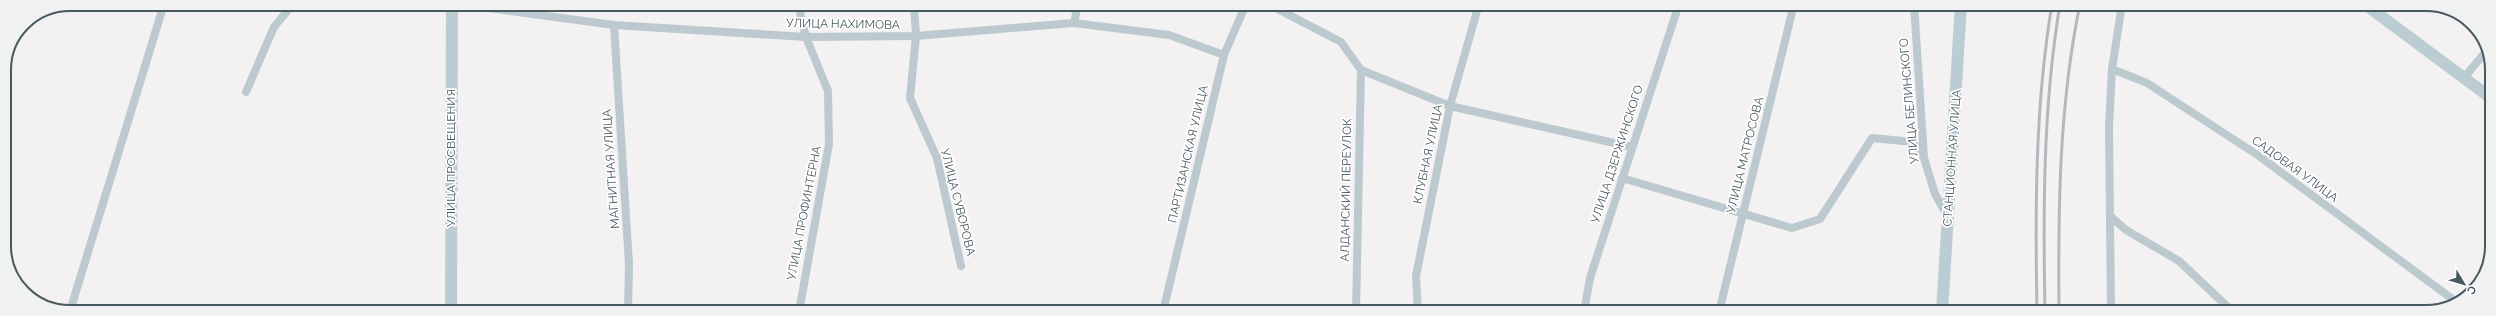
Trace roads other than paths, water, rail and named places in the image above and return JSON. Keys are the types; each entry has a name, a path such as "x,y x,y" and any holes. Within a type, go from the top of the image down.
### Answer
{"main road":[{"name":"УЛИЦА ПРОСВЕЩЕНИЯ","path":"451,305 452,11"},
{"name":"СТАНЦИОННАЯ УЛИЦА","path":"1943,305 1947,254 1947,215 1961,11"},
{"path":"2375,11 2485,94"}],"street":[{"path":"72,305 162,11"},
{"path":"246,92 274,27 287,11"},
{"name":"УЛИЦА НАХИМОВА","path":"510,11 614,25 806,37 916,36 1074,23 1169,35 1224,55"},
{"name":"УЛИЦА ПРОФИНТЕРНА","path":"800,11 806,37 828,91 829,144 800,305"},
{"name":"УЛИЦА СУВОРОВА","path":"914,11 916,36 910,98 937,158 961,266"},
{"path":"1074,23 1077,11"},
{"name":"ПАРТИЗАНСКАЯ УЛИЦА","path":"1165,305 1224,55 1243,11"},
{"path":"1281,11 1341,42 1362,70 1450,106 1632,147"},
{"name":"КЛУБНАЯ УЛИЦА","path":"1418,305 1416,276 1450,106 1477,11"},
{"name":"УЛИЦА ДЗЕРЖИНСКОГО","path":"1585,305 1590,278 1677,11"},
{"name":"УЛИЦА МАТРОСОВА","path":"1721,305 1792,11"},
{"name":"УЛИЦА БЕЛИНСКОГО","path":"1913,11 1924,158 1935,194 1947,215"},
{"path":"2111,305 2109,127 2112,69 2121,11"},
{"name":"МАГНИТНАЯ УЛИЦА","path":"614,25 629,264 628,305"},
{"path":"2464,78 2483,54"},
{"name":"САДОВАЯ УЛИЦА","path":"2112,69 2147,83 2259,156 2451,299"},
{"name":"АЛДАНСКИЙ ПЕРЕУЛОК","path":"1356,305 1362,70"},
{"path":"1622,178 1743,212 1792,228 1820,219 1872,138 1913,142 1924,158"},
{"path":"2110,216 2126,230 2179,261 2226,305"}],"railway":[{"path":"2037,305 2037,158 2042,81 2051,11"},
{"path":"2045,305 2045,158 2050,81 2059,11"},
{"path":"2059,305 2061,158 2068,80 2079,11"}]}
